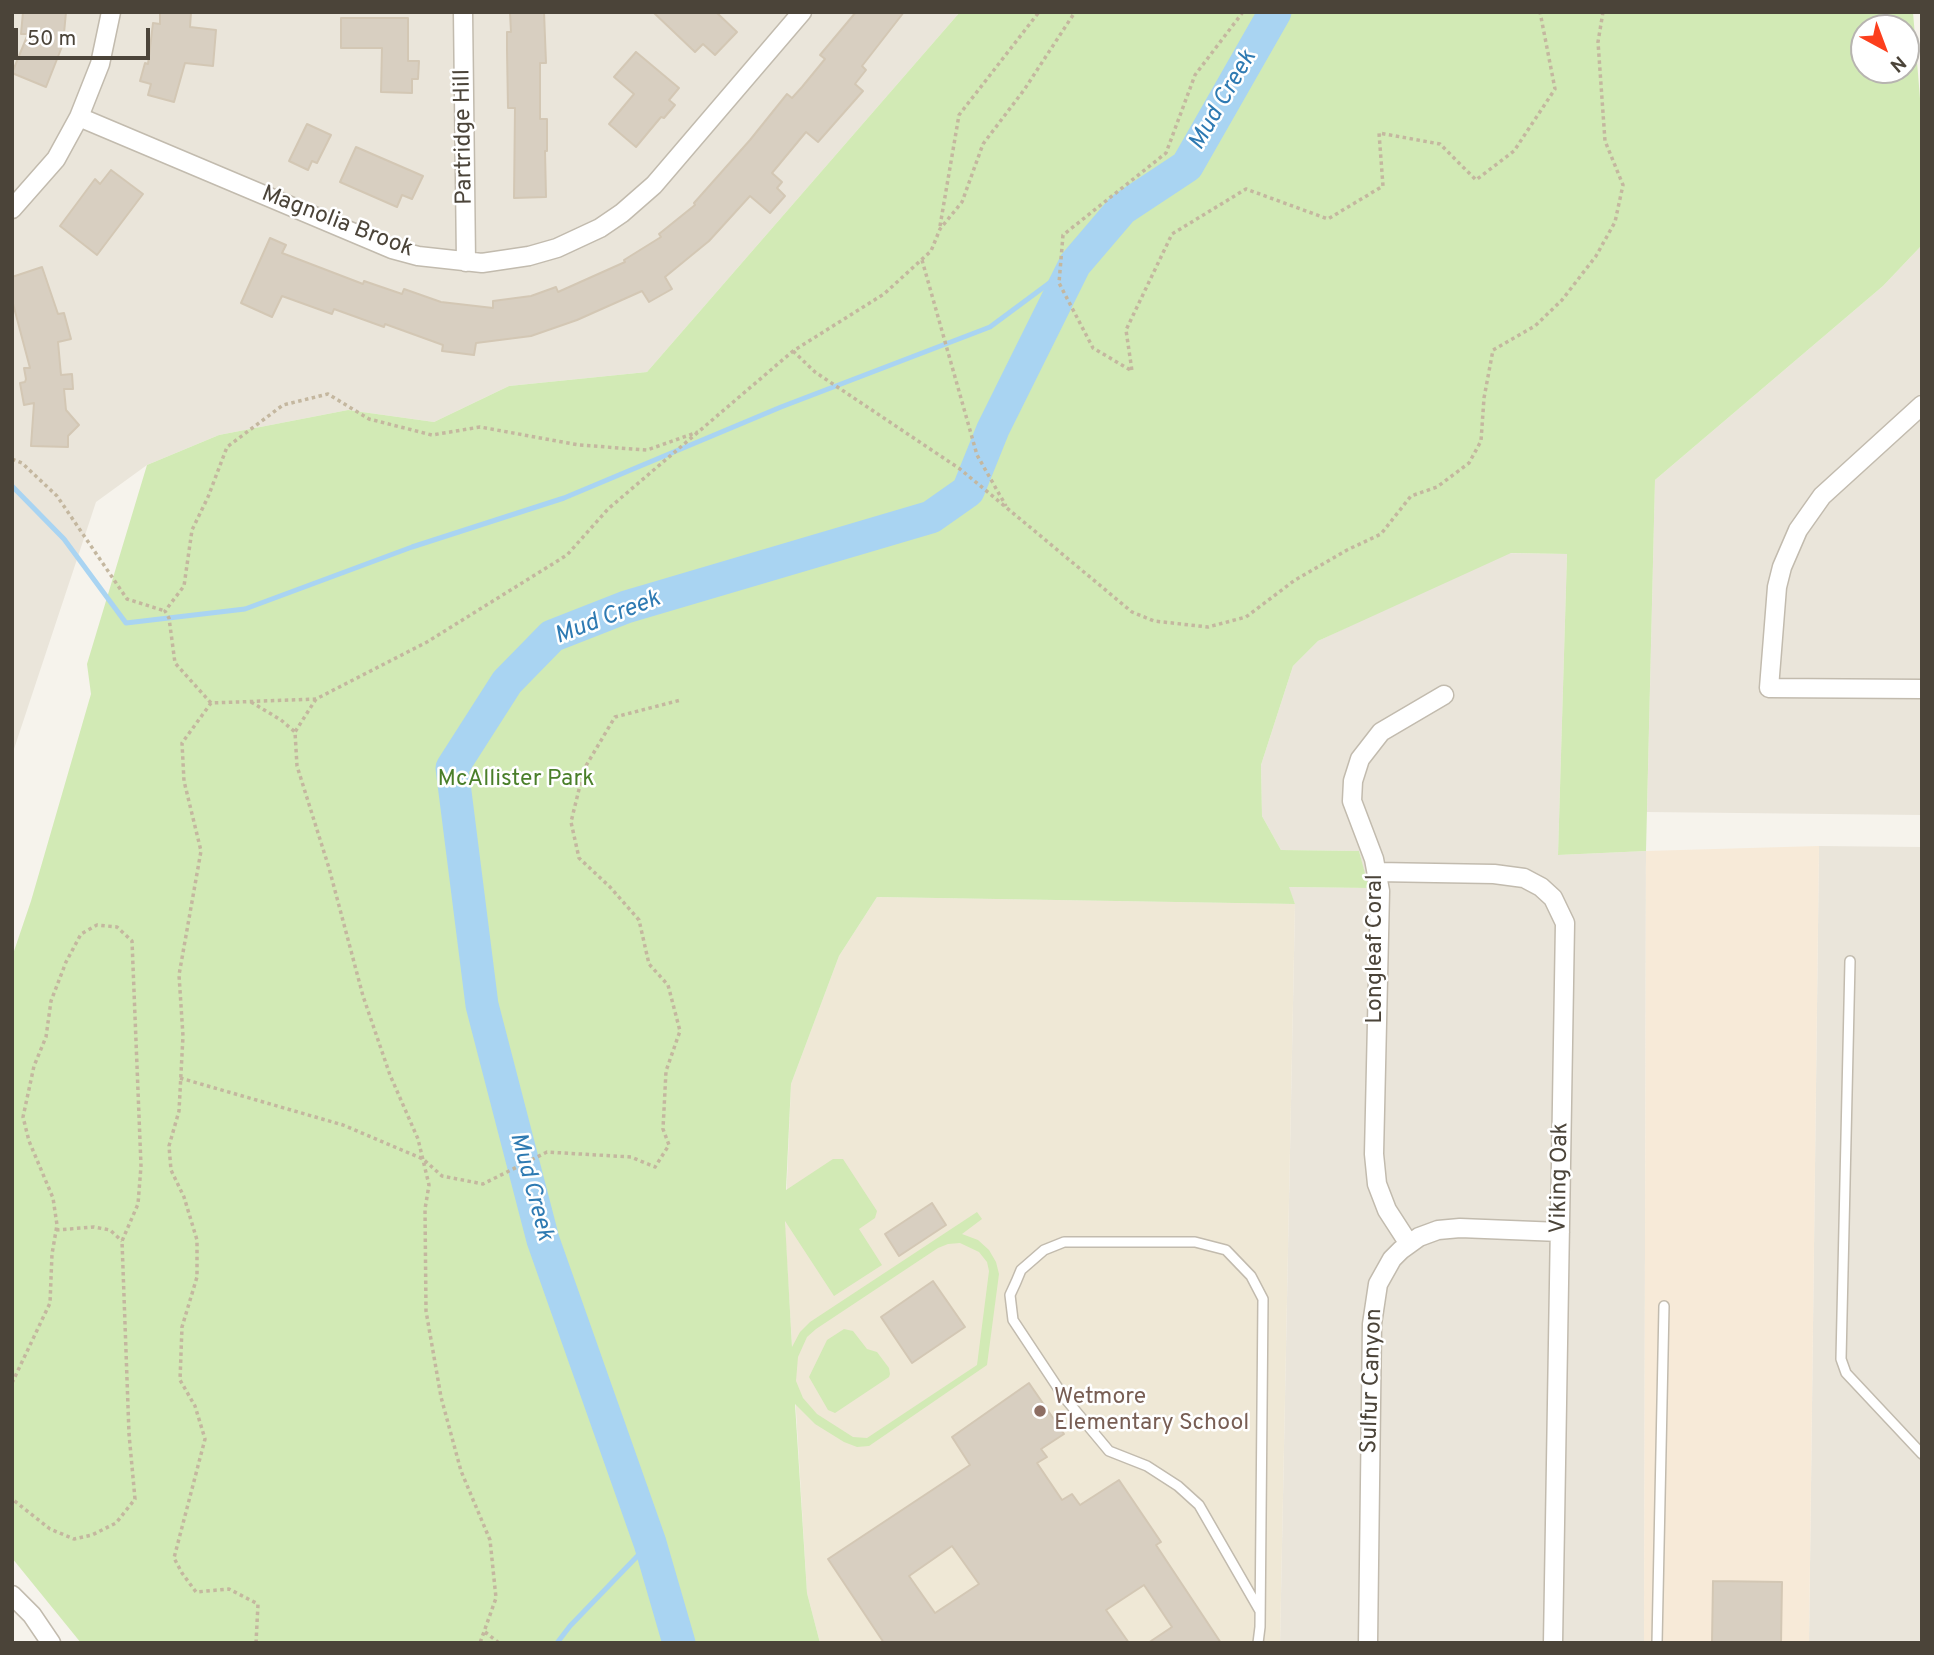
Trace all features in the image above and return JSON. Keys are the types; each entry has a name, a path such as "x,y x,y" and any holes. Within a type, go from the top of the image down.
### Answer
{"street":[{"path":"12,209 56,159 79,117 100,64 111,12"},
{"name":"Partridge Hill","path":"463,12 466,262"},
{"name":"Magnolia Brook","path":"79,117 381,244 418,256 482,263 529,256 557,248 600,228 622,213 654,185 802,12"},
{"path":"1922,405 1822,496 1798,530 1782,567 1777,587 1769,688 1922,689"},
{"name":"Longleaf Coral","path":"1409,1244 1387,1210 1377,1184 1374,1140 1380,891 1377,872 1352,801 1354,773 1360,759 1381,732 1444,695"},
{"name":"Viking Oak","path":"1377,872 1494,874 1524,878 1541,887 1553,898 1561,913 1565,936 1553,1643"},
{"name":"Sulfur Canyon","path":"1368,1643 1372,1324 1378,1284 1392,1259 1419,1237 1438,1230 1460,1228 1560,1232"},
{"path":"12,1595 32,1615 51,1643"}],"lane":[{"path":"1850,961 1841,1359 1846,1373 1922,1454"},
{"path":"1258,1643 1260,1611 1263,1299 1251,1276 1226,1250 1195,1242 1064,1242 1044,1250 1021,1270 1010,1295 1013,1320 1065,1397 1109,1451 1147,1466 1178,1486 1199,1505 1260,1611"},
{"path":"1657,1643 1664,1306"}],"path":[{"path":"12,458 22,463 57,496 127,599 165,611 169,618 175,663 211,703 316,699 427,642 567,555 608,509 793,351 884,294 922,260 931,251 940,229 959,115 1039,12"},
{"path":"940,229 962,202 983,144 1024,90 1075,12"},
{"path":"1243,12 1195,75 1166,153 1063,235 1059,283 1093,348 1132,370 1126,330 1172,234 1246,189 1328,219 1383,186 1378,133 1440,144 1476,180 1514,150 1555,89 1540,12"},
{"path":"793,351 815,372 960,470 1132,612 1154,621 1208,626 1246,617 1295,580 1381,534 1411,496 1437,487 1469,463 1481,441 1484,398 1493,350 1535,326 1562,300 1596,256 1615,222 1623,185 1605,141 1598,42 1603,12"},
{"path":"922,260 977,456 1009,511"},
{"path":"165,611 184,586 192,530 227,447 283,405 328,394 369,419 432,435 480,427 579,445 647,450 701,431"},
{"path":"316,699 295,732 297,766 329,868 363,996 390,1076 418,1139 429,1185 425,1209 426,1311 441,1397 461,1471 490,1540 496,1598 480,1643"},
{"path":"180,1078 343,1125 423,1159 442,1176 483,1184 548,1152 631,1157 655,1167 669,1145 663,1129 666,1071 680,1031 668,985 649,964 639,920 610,887 579,858 571,822 584,769 615,718 681,701"},
{"path":"251,702 295,732"},
{"path":"211,703 182,743 184,781 201,851 179,975 183,1036 178,1111 169,1146 171,1170 184,1197 197,1240 197,1278 182,1327 180,1380 195,1406 205,1439 174,1558 196,1592 229,1590 257,1604 256,1643"},
{"path":"12,1383 50,1303 56,1230 54,1198 29,1141 23,1117 34,1066 46,1037 51,1001 66,962 81,934 97,925 117,927 132,941 141,1166 138,1204 122,1241 129,1434 135,1499 116,1523 92,1535 74,1539 50,1529 12,1499"},
{"path":"56,1230 94,1227 110,1230 122,1241"},
{"path":"485,1632 499,1643"}],"shaded area":[{"path":"12,12 960,12 647,372 509,386 434,422 348,410 219,435 147,465 96,502 12,755"},
{"path":"1922,245 1922,815 1647,812 1655,480 1883,286"},
{"path":"1503,553 1567,554 1558,855 1646,851 1644,1643 1280,1643 1295,904 1288,887 1368,888 1359,851 1281,850 1262,816 1261,765 1293,666 1318,641"},
{"path":"1819,846 1922,847 1922,1643 1809,1643"},
{"path":"1819,846 1809,1643 1644,1643 1646,851"},
{"name":"Wetmore Elementary School","path":"877,897 1295,904 1280,1643 820,1643 807,1593 785,1229 791,1084 839,956"}],"green space":[{"name":"McAllister Park","path":"960,12 1913,12 1850,14 1850,84 1919,84 1922,123 1922,245 1883,286 1655,480 1646,851 1558,855 1567,554 1511,553 1318,641 1293,666 1261,765 1262,816 1281,850 1359,851 1369,888 1289,887 1295,904 877,897 839,956 791,1084 786,1190 833,1159 843,1159 877,1211 875,1218 859,1229 882,1265 834,1296 785,1221 792,1347 800,1332 810,1322 977,1212 982,1219 962,1234 978,1240 989,1250 999,1274 987,1365 869,1446 857,1447 844,1442 815,1424 795,1404 807,1593 820,1643 81,1643 12,1558 12,957 91,694 87,664 147,465 219,435 348,410 434,422 509,386 647,372","holes":["960,1243 979,1252 987,1262 989,1271 977,1365 867,1438 853,1437 817,1414 803,1398 796,1381 798,1357 807,1337 938,1248"]},
{"path":"844,1329 853,1331 867,1349 877,1352 889,1368 890,1374 835,1413 828,1410 809,1377 827,1340"}],"building":[{"path":"23,12 66,12 63,44 46,87 12,73 28,34 21,34"},
{"path":"160,12 191,12 190,27 216,30 213,66 185,63 174,102 148,95 151,84 140,81 145,63 148,64 153,23 160,24"},
{"path":"510,12 544,12 546,63 540,63 540,119 547,119 546,197 514,198 515,108 508,108 507,32 511,32"},
{"path":"653,12 716,12 737,32 715,55 703,44 695,52"},
{"path":"856,12 904,12 862,66 866,70 855,84 863,91 818,142 806,132 772,173 782,182 777,188 785,196 770,213 750,196 709,241 665,277 672,289 649,302 642,291 577,320 531,336 476,343 474,355 442,351 443,345 385,324 384,327 334,309 332,314 282,296 272,317 241,303 270,238 286,245 282,253 363,284 364,281 402,294 404,289 441,302 493,308 493,301 531,296 556,287 558,292 625,262 624,260 661,237 659,234 695,205 787,94 792,98 802,87 825,59 820,55"},
{"path":"341,18 408,18 408,61 419,61 418,79 412,79 412,93 381,92 382,48 341,48"},
{"path":"636,52 679,88 669,100 675,105 636,147 609,124 634,94 614,77"},
{"path":"307,124 331,135 317,163 312,161 308,170 289,161"},
{"path":"356,147 423,176 412,199 402,195 397,207 340,182"},
{"path":"111,170 143,194 97,255 60,226 95,179 100,184"},
{"path":"42,267 58,314 64,313 71,339 58,342 61,375 72,374 73,389 64,389 66,410 79,425 68,436 68,447 31,446 34,403 24,405 20,383 26,379 24,368 30,368 12,300 12,277"},
{"path":"932,1203 946,1225 899,1256 885,1234"},
{"path":"933,1281 965,1327 912,1363 881,1317"},
{"path":"1029,1383 1064,1434 1041,1449 1047,1457 1037,1463 1062,1500 1072,1494 1080,1505 1119,1480 1161,1542 1156,1545 1221,1643 1148,1643 1172,1627 1144,1585 1106,1610 1129,1643 884,1643 828,1559 970,1465 952,1437","holes":["952,1546 979,1584 935,1613 909,1576"]},
{"path":"1713,1581 1782,1582 1781,1643 1712,1643"}],"waterway":[{"name":"Mud Creek","path":"679,1643 650,1543 543,1240 482,1005 452,768 507,682 552,636 626,607 931,517 968,491 993,429 1075,264 1122,209 1187,166 1275,12"},
{"path":"12,486 64,539 126,623 245,609 412,547 564,498 781,407 990,327 1075,264"},
{"path":"557,1643 650,1543"}],"place":[{"name":"Wetmore Elementary School","path":"1040,1411"}]}
